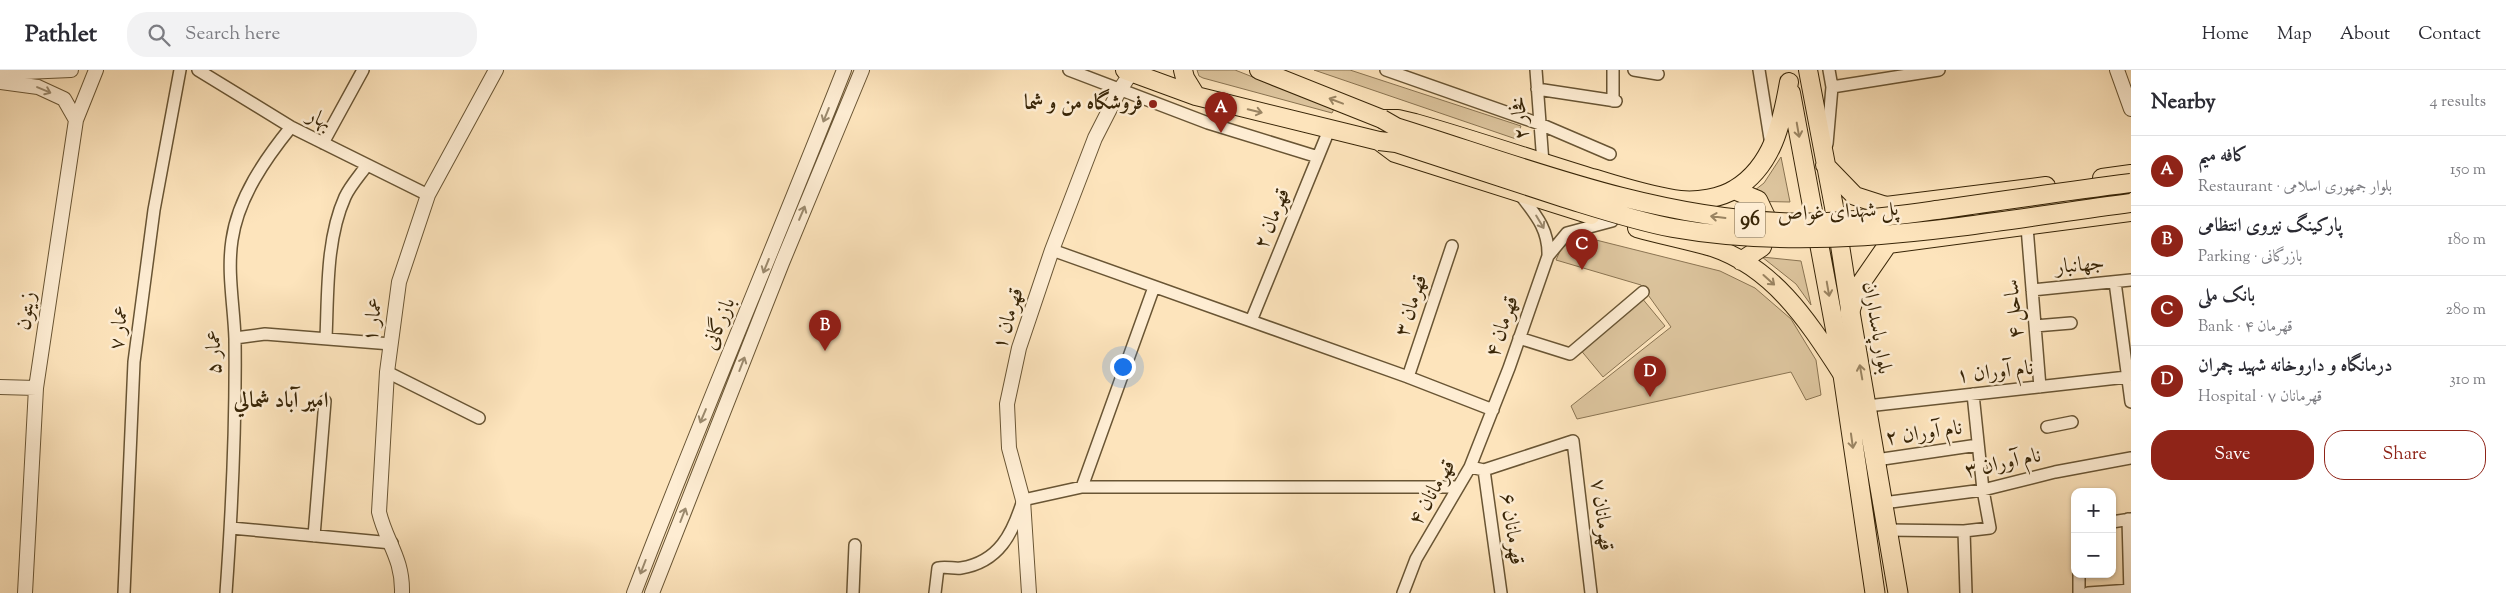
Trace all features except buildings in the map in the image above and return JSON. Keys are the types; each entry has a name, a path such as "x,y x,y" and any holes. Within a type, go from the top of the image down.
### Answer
{"highway":[{"name":"بلوار پاسداران","path":"1850,312 1898,593"},
{"name":"بلوار پاسداران","path":"1843,375 1875,593"}],"main road":[{"path":"1183,70 1185,78 1196,96"},
{"name":"96","path":"1259,70 1382,118"},
{"name":"بلوار پاسداران","path":"1808,70 1850,312"},
{"name":"96","path":"1140,73 1196,96 1379,141 1395,153 1519,193 1612,221 1713,248 1741,261 1762,274 1785,294 1808,321 1843,375"},
{"path":"1382,118 1415,123 1617,186 1681,200 1696,200 1734,190 1752,176 1772,149 1783,116 1788,76"},
{"name":"بلوار پاسداران","path":"1788,76 1843,375"},
{"name":"پل شهدای غواص","path":"1382,118 1396,127 1598,192 1678,211 1716,217 1780,223 1870,218 2131,183"},
{"name":"پل شهدای غواص","path":"1379,141 1396,143 1617,214 1672,228 1747,238 1790,240 1860,238 2131,203"},
{"path":"1825,166 1855,196 1886,206"},
{"path":"2131,174 1886,206 1865,215 1862,223 1866,239 1874,244 1888,244 2131,212"},
{"path":"1734,190 1758,200 1769,223 1762,247 1741,261"},
{"path":"1850,312 1859,286 1888,244"}],"street":[{"path":"0,73 18,75 71,70"},
{"name":"زیتون","path":"25,593 36,388 76,120 96,70"},
{"name":"عمار ۷","path":"124,593 134,362 154,210 180,70"},
{"name":"بهار","path":"198,70 291,127 428,195"},
{"path":"323,143 363,70"},
{"name":"عمار ۱","path":"402,593 398,560 392,543 383,530 378,512 387,372 399,282 428,195 496,70"},
{"name":"بازرگانی","path":"634,593 686,457 844,70"},
{"name":"بازرگانی","path":"652,593 862,70"},
{"path":"1069,70 1119,91 1318,157"},
{"path":"1386,70 1540,124 1610,154"},
{"name":"فخار ۲","path":"1536,70 1543,163"},
{"path":"1537,89 1615,101 1613,70"},
{"path":"1634,70 1658,74"},
{"path":"1759,70 1772,149"},
{"path":"1825,166 1832,87 1829,70"},
{"path":"1832,87 1939,70"},
{"path":"2117,70 2131,109"},
{"name":"قهرمان ۱","path":"1029,593 1023,500 1009,448 1008,404 1019,348 1052,250 1095,138 1119,91 1140,73"},
{"path":"0,82 18,75"},
{"path":"18,75 38,88 64,99 76,120"},
{"name":"عمار ۵","path":"226,593 230,528 235,338 231,289 232,240 256,173 291,127"},
{"name":"قهرمان ۲","path":"1252,321 1329,130"},
{"path":"326,338 332,248 345,196 366,164"},
{"path":"802,176 816,181"},
{"name":"قهرمان ۴","path":"1519,193 1546,232 1548,256"},
{"name":"قهرمان ۴","path":"1493,410 1548,256 1567,233 1612,221"},
{"name":"ساحل ۴","path":"2026,227 2040,387"},
{"name":"قهرمان ۳","path":"1408,377 1452,246"},
{"path":"1052,250 1408,377 1493,410"},
{"name":"جهانبار","path":"2032,290 2131,280"},
{"path":"2115,282 2128,352 2127,377 2131,402"},
{"path":"1082,487 1154,287"},
{"path":"1519,338 1570,354 1643,292"},
{"path":"2035,326 2071,323"},
{"path":"235,338 265,334 391,344"},
{"path":"387,372 479,418"},
{"name":"نام آوران ۱","path":"1867,406 2127,377"},
{"path":"0,387 36,388"},
{"path":"1887,530 1964,531 1990,528 1983,490 1973,394"},
{"path":"314,536 325,401"},
{"name":"قهرمانان ۴","path":"1403,593 1416,559 1470,467 1493,410"},
{"path":"2047,427 2072,422"},
{"name":"قهرمانان ۷","path":"1484,470 1572,441 1591,593"},
{"name":"نام آوران ۲","path":"1876,460 1978,445"},
{"name":"نام آوران ۳","path":"1883,503 1983,490 2056,472 2131,458"},
{"path":"1470,467 1484,470"},
{"name":"قهرمانان ۶","path":"1484,470 1501,593"},
{"path":"935,593 936,572 938,568 959,568 980,564 1000,548 1015,527 1023,500 1082,487 1458,488"},
{"path":"2088,593 2130,591 2130,519 2116,521"},
{"path":"230,528 392,543"},
{"path":"1964,531 1966,593"},
{"path":"853,593 855,545"},
{"path":"2079,578 2079,593"}],"shaded area":[{"path":"1197,70 1235,70 1334,109 1332,113 1203,78 1199,76"},
{"path":"1314,70 1350,70 1521,126 1516,139"},
{"path":"1781,157 1790,202 1741,201 1764,183"},
{"path":"1575,239 1592,239 1720,271 1755,288 1791,319 1816,360 1821,395 1806,400 1791,372 1577,419 1571,406 1671,327 1641,285 1556,260 1561,249"},
{"path":"1762,257 1801,261 1811,305 1796,284"},
{"path":"1641,297 1665,326 1603,377 1579,348"}],"place":[{"name":"فروشگاه من و شما","path":"1153,104"},
{"name":"کافه میم","path":"1221,133"},
{"name":"بانک ملی","path":"1582,270"},
{"name":"پارکینگ نیروی انتظامی","path":"825,351"},
{"name":"درمانگاه و داروخانه شهید چمران","path":"1650,397"}],"district":[{"name":"امیر آباد شمالي","path":"281,402"}]}
